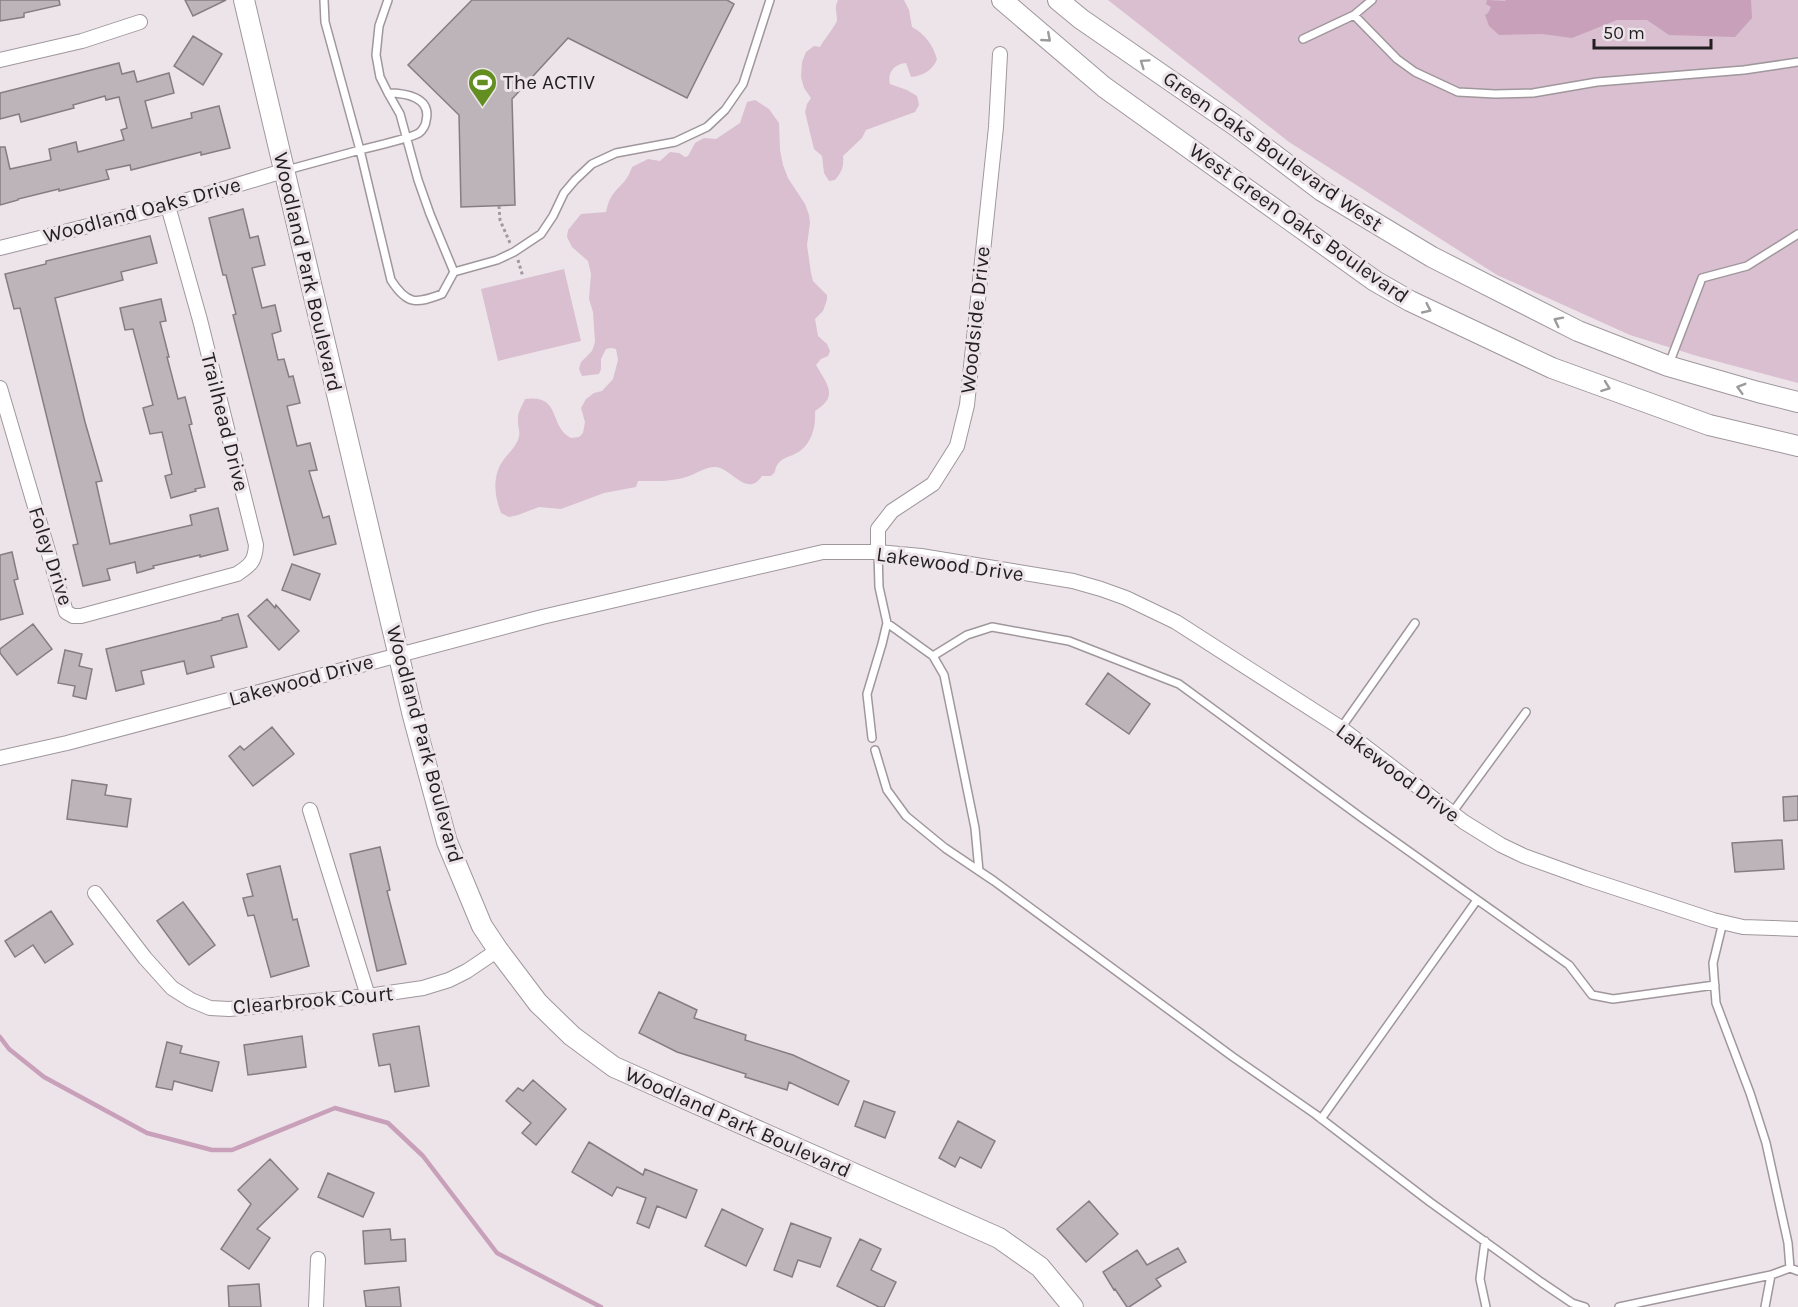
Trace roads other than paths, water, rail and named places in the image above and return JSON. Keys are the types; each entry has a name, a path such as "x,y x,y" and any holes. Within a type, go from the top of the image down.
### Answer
{"main road":[{"name":"Woodland Park Boulevard","path":"244,0 413,716 447,842 482,926 538,1003 572,1036 614,1066 999,1238 1040,1267 1073,1307"},
{"name":"West Green Oaks Boulevard","path":"1002,0 1104,87 1375,281 1410,301 1552,368 1709,425 1798,446"},
{"name":"Green Oaks Boulevard West","path":"1058,0 1239,128 1322,191 1432,257 1578,331 1668,366 1798,402"}],"street":[{"path":"0,60 82,41 140,21"},
{"name":"Woodside Drive","path":"878,552 879,529 892,511 933,484 957,446 966,405 996,127 1000,54"},
{"name":"Woodland Oaks Drive","path":"0,248 168,206 283,171"},
{"name":"Trailhead Drive","path":"168,206 200,320 256,545 255,557 248,567 237,574 180,589"},
{"name":"Foley Drive","path":"0,388 66,612 73,616 81,616 180,589"},
{"name":"Lakewood Drive","path":"0,758 67,743 542,617 823,552 878,552 921,556 1072,581 1118,595 1176,622 1341,728 1452,813 1501,845 1524,856 1585,878 1723,922 1743,927 1798,929"},
{"path":"310,810 368,996"},
{"name":"Clearbrook Court","path":"95,893 145,958 172,988 210,1008 230,1009 368,996 423,988 449,980 467,971 498,950"},
{"path":"316,1307 318,1259"}],"lane":[{"path":"324,0 325,22 360,150 391,280 400,295 415,302 442,294 454,272 506,256 541,234 564,193 592,164 615,153 675,142 707,127 725,110 743,84 770,0"},
{"path":"388,0 379,26 376,55 380,76 400,114 422,191 454,272"},
{"path":"1303,39 1353,15 1372,0"},
{"path":"1353,15 1396,59 1415,72 1458,92 1533,93 1597,82 1744,70 1798,62"},
{"path":"283,171 420,132 426,123 426,106 418,98 402,93 387,93"},
{"path":"1668,366 1702,278 1747,267 1798,234"},
{"path":"872,738 867,694 886,623 879,587 878,552"},
{"path":"886,623 933,656 944,675 975,828 979,872"},
{"path":"1341,728 1415,624"},
{"path":"933,656 967,635 992,627 1070,641 1179,684 1362,819 1569,965 1592,995 1613,999 1715,985"},
{"path":"1452,813 1526,712"},
{"path":"875,750 887,790 906,816 945,848 1233,1058 1321,1119 1485,1241 1572,1303 1586,1307"},
{"path":"1321,1119 1478,900"},
{"path":"1723,922 1713,963 1716,1003 1766,1143 1788,1243 1790,1268"},
{"path":"1485,1241 1480,1279 1486,1307"},
{"path":"1619,1307 1771,1275 1790,1268 1798,1271"},
{"path":"1765,1307 1771,1275"}],"waterway":[{"path":"0,1037 9,1049 44,1077 147,1133 212,1150 232,1150 335,1108 388,1123 423,1156 497,1253 601,1307"}],"place":[{"name":"The ACTIV","path":"482,108"}]}
